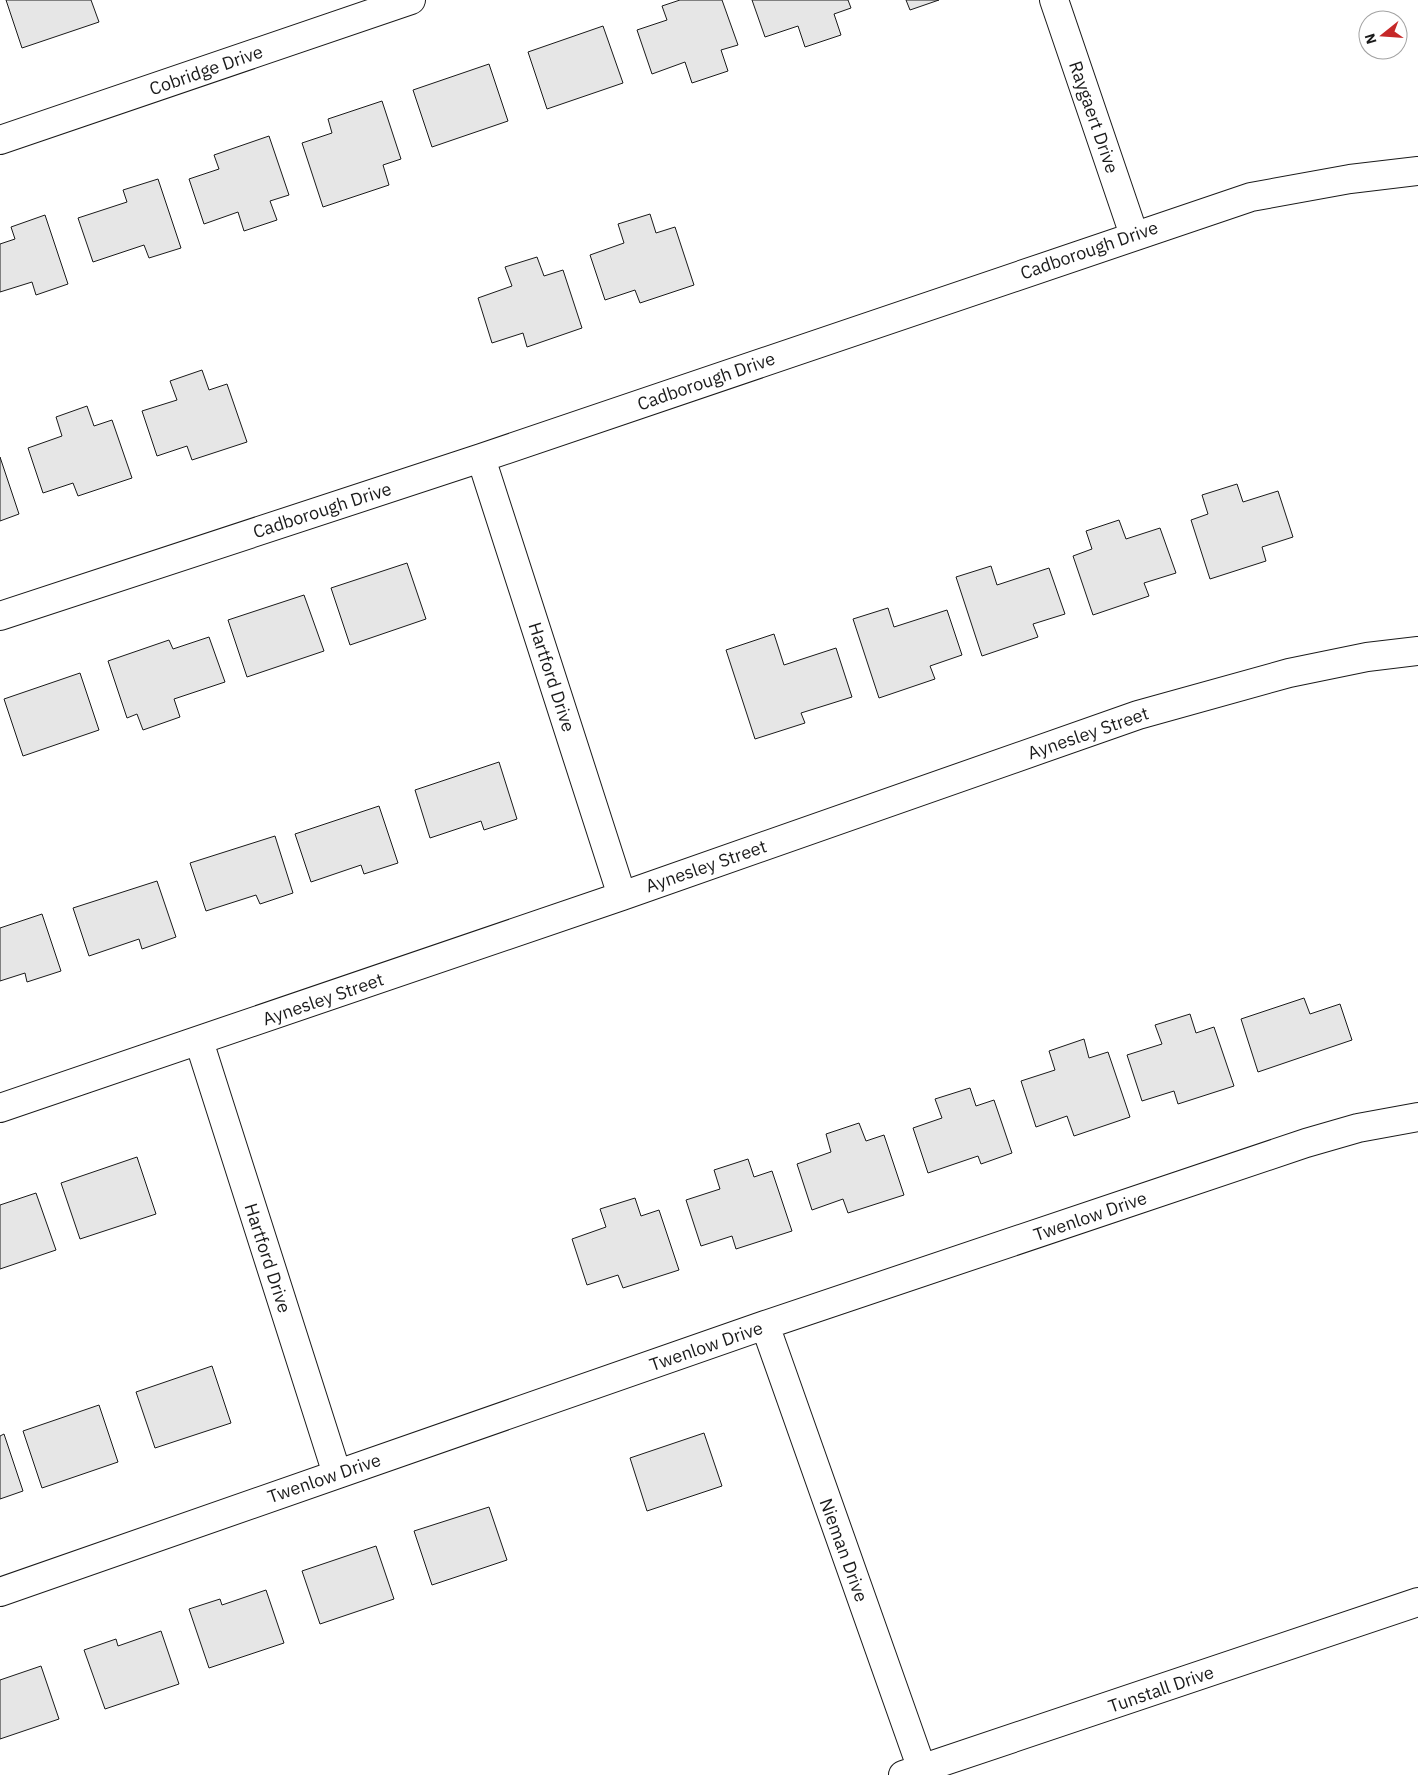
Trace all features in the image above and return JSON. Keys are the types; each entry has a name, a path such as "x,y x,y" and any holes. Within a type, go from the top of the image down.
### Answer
{"street":[{"name":"Cobridge Drive","path":"0,140 411,0"},
{"name":"Raygaert Drive","path":"1054,0 1134,235"},
{"name":"Cadborough Drive","path":"0,616 481,458 1134,235 1251,197 1350,179 1418,171"},
{"name":"Hartford Drive","path":"481,458 622,896"},
{"name":"Aynesley Street","path":"0,1108 622,896 1138,715 1289,673 1367,657 1418,652"},
{"name":"Hartford Drive","path":"198,1041 337,1474"},
{"name":"Twenlow Drive","path":"0,1592 765,1326 1306,1143 1358,1128 1418,1116"},
{"name":"Nieman Drive","path":"765,1326 916,1773"},
{"name":"Tunstall Drive","path":"916,1773 1418,1602"}],"building":[{"path":"6,0 91,0 99,22 22,48"},
{"path":"680,0 722,0 738,45 721,50 728,71 692,83 685,62 652,74 637,30 667,20 662,6"},
{"path":"752,0 848,0 851,8 834,14 841,35 805,47 798,26 765,37"},
{"path":"906,0 939,0 910,10"},
{"path":"603,26 623,83 547,109 528,52"},
{"path":"489,64 508,121 432,147 413,90"},
{"path":"382,101 401,159 383,165 389,185 323,207 302,143 332,133 328,119"},
{"path":"269,136 289,195 270,201 277,220 244,231 238,212 204,224 189,179 219,169 214,155"},
{"path":"158,179 181,248 149,258 144,245 93,262 78,218 127,202 123,190"},
{"path":"650,214 656,233 675,227 694,285 640,303 635,290 605,300 590,255 624,243 618,224"},
{"path":"45,215 68,284 36,295 32,282 0,292 0,244 15,239 11,227"},
{"path":"537,257 544,276 563,270 582,328 527,347 523,333 492,343 478,298 512,286 505,267"},
{"path":"202,370 209,390 227,384 247,442 192,460 187,446 157,456 142,411 177,400 170,381"},
{"path":"87,406 94,426 112,420 132,478 78,496 73,483 43,493 28,448 62,436 56,417"},
{"path":"0,457 19,514 0,521"},
{"path":"1237,484 1243,502 1278,491 1293,537 1262,547 1266,561 1210,579 1191,520 1208,514 1202,495"},
{"path":"1119,520 1126,539 1160,528 1176,573 1144,583 1149,596 1093,615 1073,556 1092,549 1086,531"},
{"path":"407,563 426,619 350,645 331,588"},
{"path":"991,566 997,585 1049,568 1065,614 1033,624 1038,637 982,656 956,577"},
{"path":"304,595 324,651 247,677 228,620"},
{"path":"888,608 894,627 947,610 962,655 930,666 935,679 879,698 853,619"},
{"path":"774,634 784,665 836,648 852,697 801,713 805,723 755,739 726,650"},
{"path":"209,637 225,682 174,699 180,717 143,730 137,714 127,718 108,661 169,640 173,649"},
{"path":"80,673 99,730 23,756 4,699"},
{"path":"499,762 517,819 484,830 481,821 430,838 415,790"},
{"path":"379,806 398,863 364,874 361,865 311,882 295,834"},
{"path":"275,836 293,893 260,904 256,895 206,911 190,863"},
{"path":"157,881 176,937 142,949 139,939 89,956 73,908"},
{"path":"42,914 61,971 27,982 25,973 0,981 0,928"},
{"path":"1304,998 1310,1014 1340,1004 1352,1040 1258,1072 1241,1019"},
{"path":"1190,1014 1196,1033 1214,1027 1234,1086 1178,1104 1174,1091 1142,1101 1127,1055 1162,1044 1155,1025"},
{"path":"1084,1039 1089,1058 1108,1052 1130,1117 1074,1136 1067,1116 1036,1127 1021,1081 1055,1070 1049,1051"},
{"path":"970,1088 976,1106 994,1100 1012,1153 981,1164 978,1156 928,1173 913,1128 942,1118 935,1099"},
{"path":"859,1123 866,1141 884,1135 904,1195 848,1213 843,1199 812,1210 797,1164 831,1152 826,1134"},
{"path":"137,1157 156,1214 80,1239 61,1183"},
{"path":"748,1159 754,1177 772,1171 792,1231 736,1249 732,1236 701,1246 686,1200 720,1189 714,1170"},
{"path":"36,1193 56,1250 0,1269 0,1205"},
{"path":"635,1198 641,1216 659,1210 679,1270 623,1288 618,1275 587,1285 572,1239 606,1227 600,1209"},
{"path":"212,1366 231,1423 155,1448 136,1392"},
{"path":"99,1405 118,1462 42,1488 23,1431"},
{"path":"704,1433 722,1486 647,1511 630,1458"},
{"path":"4,1434 23,1491 0,1499 0,1436"},
{"path":"489,1507 507,1560 432,1585 414,1531"},
{"path":"376,1546 394,1599 320,1624 302,1571"},
{"path":"266,1590 284,1643 209,1668 189,1609 220,1599 222,1605"},
{"path":"161,1631 179,1684 105,1709 84,1650 116,1639 118,1646"},
{"path":"41,1666 59,1719 0,1739 0,1680"}]}
